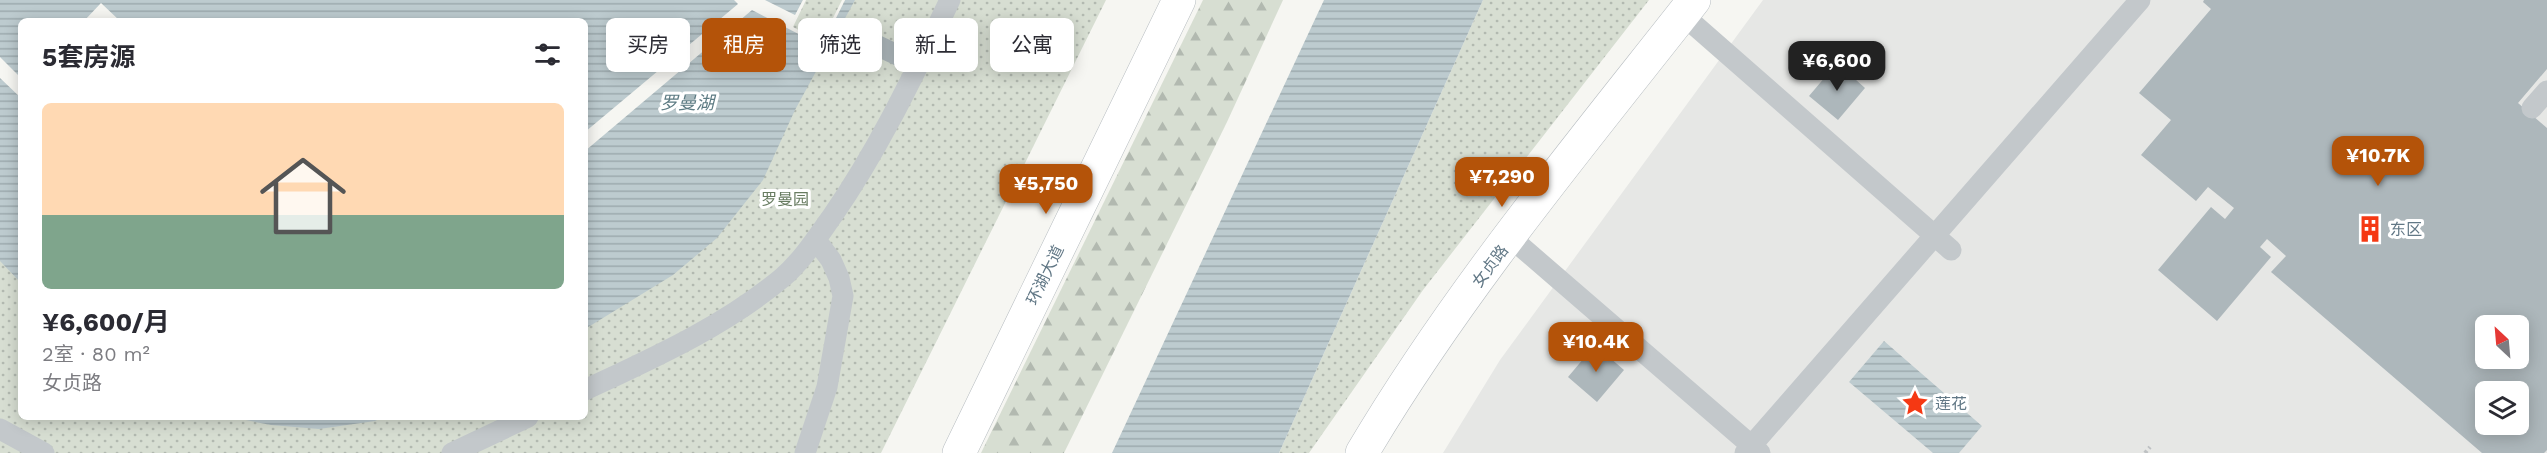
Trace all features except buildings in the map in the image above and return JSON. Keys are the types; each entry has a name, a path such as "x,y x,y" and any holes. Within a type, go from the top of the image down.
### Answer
{"street":[{"name":"环湖大道","path":"958,453 1179,0"},
{"name":"女贞路","path":"1362,453 1452,317 1688,7"}],"lane":[{"path":"588,389 682,344 737,311 783,277 816,240 883,136 950,0"},
{"path":"1511,238 1752,451 1934,236 2140,0"},
{"path":"1688,7 1951,250"},
{"path":"2532,108 2547,91"},
{"path":"805,453 827,387 843,296 839,278 831,260 816,240"},
{"path":"452,453 479,447 523,420"},
{"path":"0,429 44,453"}],"path":[{"path":"2145,453 2150,447"}],"shaded area":[{"path":"1763,0 2547,0 2547,453 1443,453 1500,360"}],"green space":[{"name":"罗曼园","path":"0,0 1106,0 1074,64 1074,18 990,18 990,72 1070,72 881,453 0,453"},
{"path":"1203,0 1283,0 1227,122 1064,453 981,453"},
{"path":"1483,0 1649,0 1423,290 1309,453 1279,453"}],"water":[{"name":"罗曼湖","path":"0,0 803,0 789,28 798,33 798,72 816,72 795,110 763,180 717,238 673,275 588,327 588,18 18,18 18,280 0,261"},
{"name":"罗曼湖","path":"845,0 855,0 845,18 836,18"},
{"path":"1324,0 1483,0 1279,453 1112,453"},
{"path":"1884,341 1982,426 1959,453 1933,453 1849,382"},
{"path":"245,420 377,420 319,429 271,425"}],"pier":[{"path":"734,0 765,0 795,15 803,0 806,0 793,27 798,30 798,34 786,27 786,18 768,18 752,10 743,18 721,18 738,4"},
{"path":"842,0 845,0 836,18 833,18"},
{"path":"101,3 117,18 87,18"},
{"path":"702,34 702,52 690,62 690,44"},
{"path":"0,57 18,75 18,95 0,78"},
{"path":"657,72 679,72 588,148 588,129"}],"place":[{"name":"东区","path":"2370,229"},
{"name":"莲花","path":"1915,403"}]}
